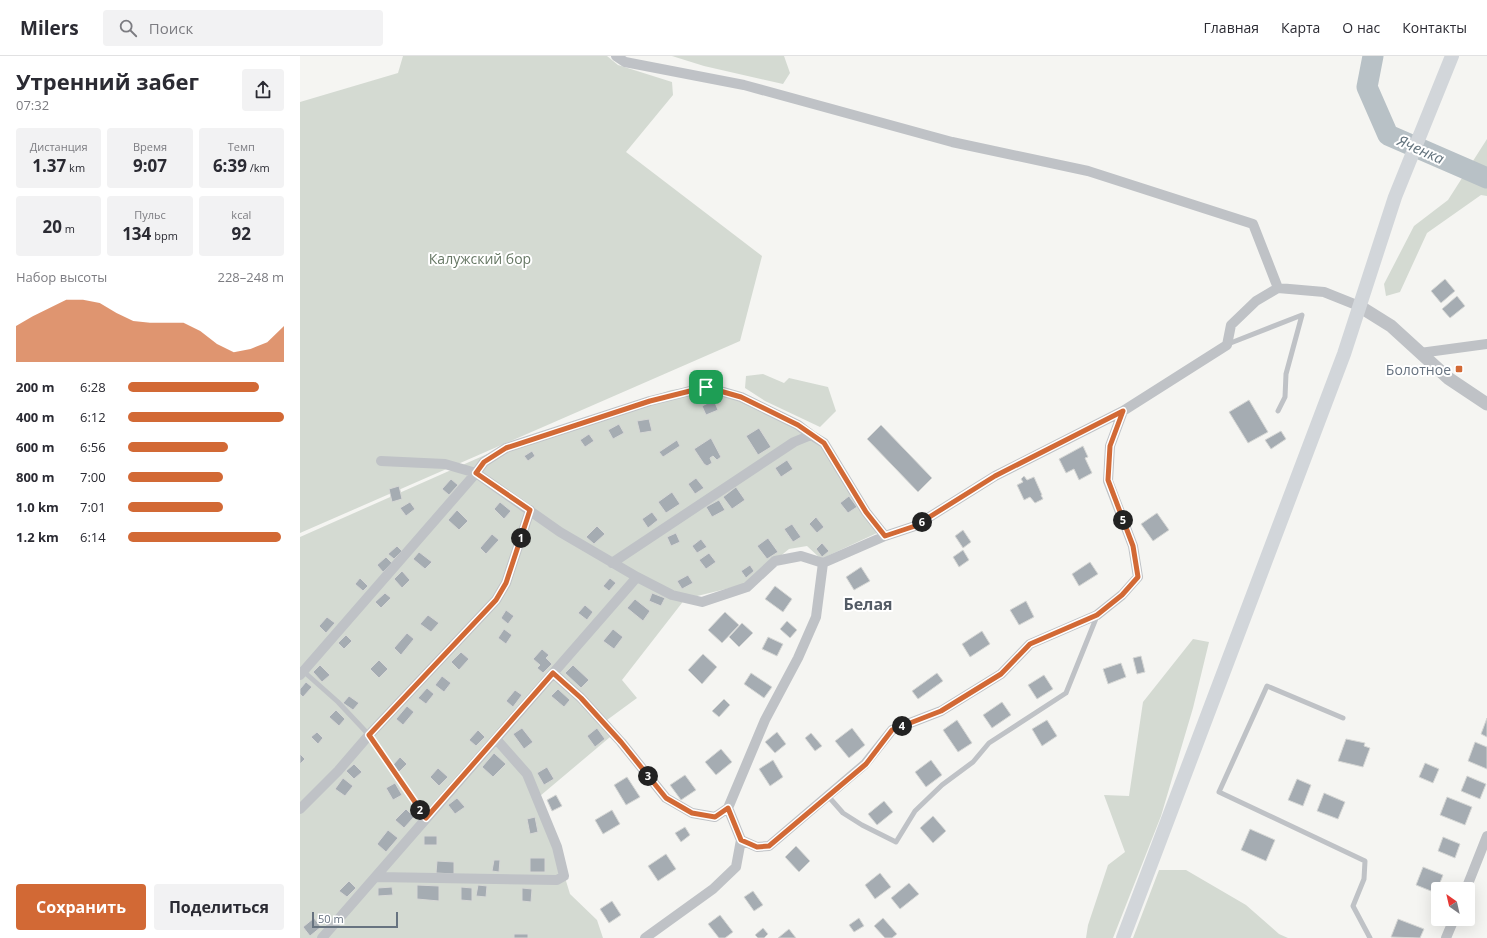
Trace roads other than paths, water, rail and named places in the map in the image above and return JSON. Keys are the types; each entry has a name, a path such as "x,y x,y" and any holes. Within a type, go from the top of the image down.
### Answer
{"main road":[{"path":"1123,938 1344,354 1395,197 1452,56"}],"street":[{"path":"616,56 625,62 744,85 952,142 1088,171 1253,224 1278,288"},
{"path":"381,461 445,464 476,473 560,532 612,563 672,595 702,602 746,587 775,561 801,556 823,563 885,536 915,526 995,476 1123,411 1227,345 1231,326 1256,301 1278,288 1324,292 1359,306 1391,326 1448,378 1487,404"},
{"path":"1420,353 1487,344"},
{"path":"301,672 484,462 506,448 650,401 706,387 741,397 798,425 824,443 866,512 885,536"},
{"path":"741,840 757,847 769,846 866,764 892,730 941,711 1001,674 1030,644 1097,615 1122,595 1138,577 1133,546 1108,480 1110,446 1123,411"},
{"path":"612,563 794,442 811,435"},
{"path":"300,809 338,771 369,735 496,600 506,583 530,510"},
{"path":"553,673 581,698 621,742 666,798 692,813 715,817 728,808 765,720 798,658 816,617 823,563"},
{"path":"322,938 377,877 426,818 637,577"},
{"path":"377,877 557,880 564,876 557,847 527,774 496,739"},
{"path":"645,938 713,889 736,867 741,840 728,808"},
{"path":"1469,882 1487,836"},
{"path":"1446,938 1451,926"}],"lane":[{"path":"1227,345 1302,316 1286,374 1285,397 1278,411"},
{"path":"828,796 843,813 862,825 896,842 915,811 942,785 972,762 989,743 1066,693 1097,615"},
{"path":"301,672 338,702 369,735 426,818"},
{"path":"1343,718 1267,686 1219,792 1365,861 1364,879 1353,906 1370,938"}],"waterway":[{"name":"Яченка","path":"1373,56 1367,87 1388,135 1487,178"}],"place":[{"name":"Болотное","path":"1459,369"}],"district":[{"name":"Белая","path":"868,604"}],"park label":[{"name":"Калужский бор","path":"480,258"}]}
